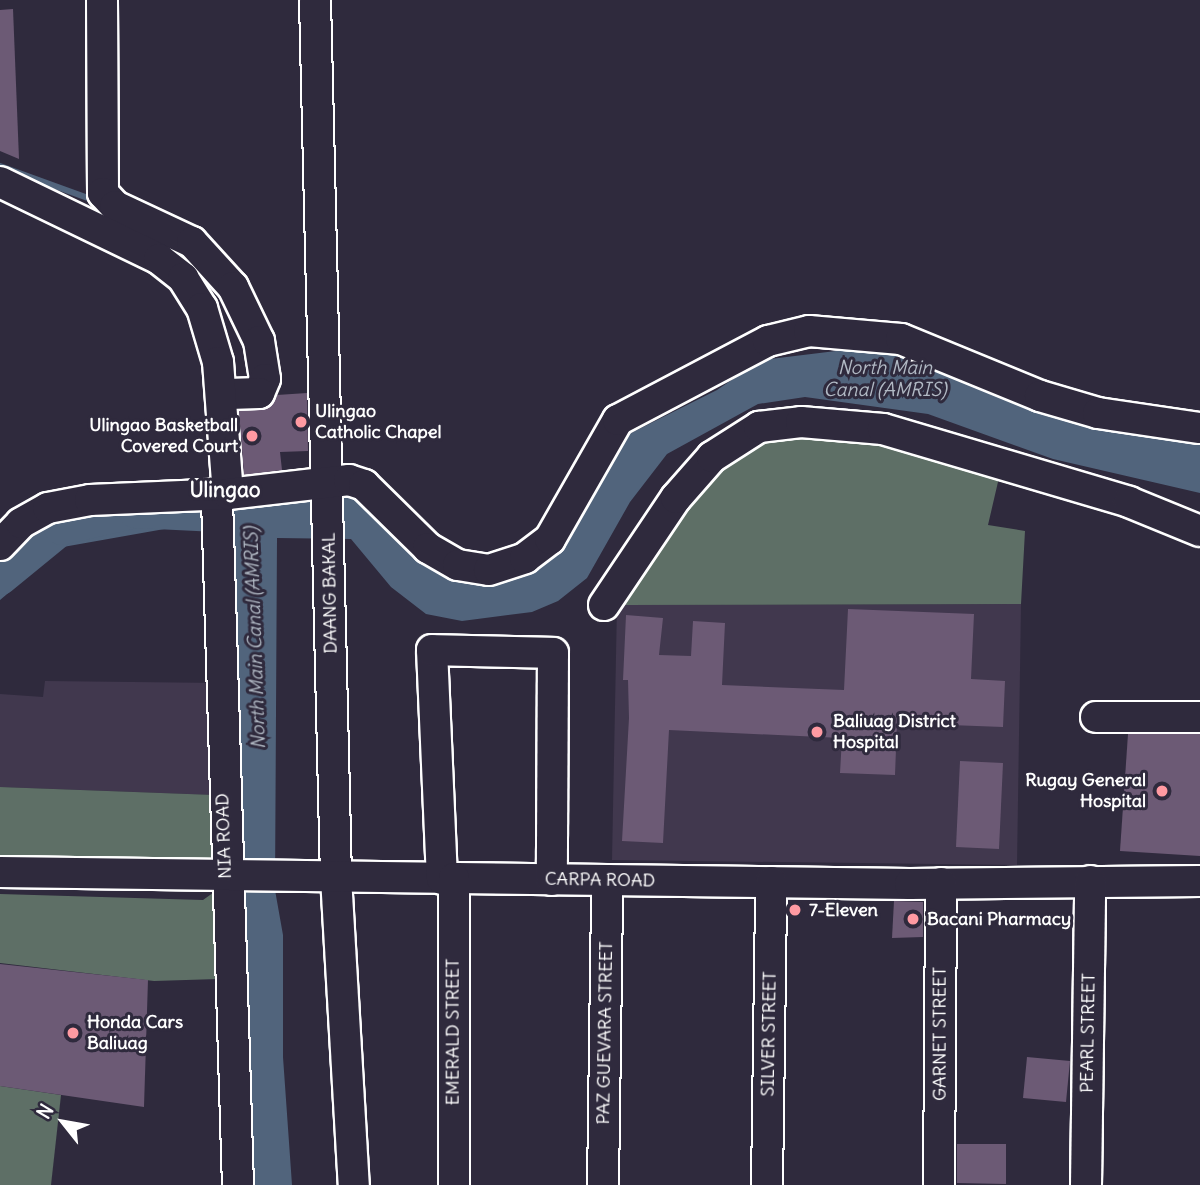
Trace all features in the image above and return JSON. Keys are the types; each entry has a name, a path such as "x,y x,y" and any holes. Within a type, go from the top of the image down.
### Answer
{"street":[{"path":"102,0 103,193 115,206 192,242 233,287 259,341 265,379 259,393 221,394"},
{"name":"DAANG BAKAL","path":"315,0 330,537 336,877 354,1185"},
{"name":"NIA ROAD","path":"0,182 138,248 183,278 202,308 218,362 221,394 221,504 238,1185"},
{"path":"0,545 21,523 48,509 103,499 221,504 364,485 428,548 458,565 489,570 525,558 550,539 618,420 757,347 809,331 901,339 1075,407 1200,428"},
{"path":"604,605 676,498 712,457 759,427 801,422 883,429 1129,502 1200,531"},
{"name":"EMERALD STREET","path":"454,1185 448,878 432,650 553,653 552,880"},
{"path":"1097,717 1200,717"},
{"name":"CARPA ROAD","path":"0,872 229,872 336,877 771,882 1200,880"},
{"name":"PAZ GUEVARA STREET","path":"603,1185 607,880"},
{"name":"PEARL STREET","path":"1086,1185 1090,881"},
{"name":"SILVER STREET","path":"767,1185 771,882"},
{"name":"GARNET STREET","path":"939,1185 941,883"}],"shaded area":[{"name":"Baliuag District Hospital","path":"1021,604 1017,865 612,860 617,605"},
{"path":"45,681 219,683 215,795 0,787 0,694 43,697"}],"green space":[{"path":"744,434 833,434 930,443 1001,469 988,525 1025,531 1021,604 617,605 650,528"},
{"path":"0,787 215,795 217,861 0,862"},
{"path":"217,890 218,979 154,981 0,963 0,894 203,900"},
{"path":"0,1086 61,1095 51,1185 0,1185"}],"water":[{"name":"North Main Canal (AMRIS)","path":"844,350 894,354 1121,430 1200,441 1200,493 1053,459 928,414 805,397 758,404 667,454 630,502 587,578 558,601 532,612 462,621 426,614 391,587 351,539 277,538 275,890 283,935 283,1057 292,1185 252,1185 204,522 63,547 0,600 0,570 19,550 64,522 180,511 224,513 255,503 348,493 365,498 440,575 462,579 539,564 567,540 621,438 717,390 761,360"}],"building":[{"path":"13,9 19,159 0,151 0,10"},
{"path":"307,393 308,451 280,452 282,470 244,475 239,411 268,408 277,395"},
{"path":"848,609 974,614 971,679 1005,681 1003,727 897,723 895,775 840,773 842,738 669,730 663,843 622,841 629,718 628,680 623,680 626,615 663,618 659,655 691,656 693,621 725,623 722,685 844,690"},
{"name":"Rugay General Hospital","path":"1128,734 1200,734 1200,856 1120,851"},
{"path":"960,761 1003,763 999,849 956,847"},
{"name":"Bacani Pharmacy","path":"894,901 923,902 923,937 892,938"},
{"name":"Honda Cars Baliuag","path":"0,964 148,980 144,1107 0,1086"},
{"path":"1027,1057 1070,1061 1066,1102 1023,1098"},
{"path":"957,1144 1006,1144 1006,1184 957,1183"}],"waterway":[{"path":"0,166 96,201"},
{"path":"0,577 61,527 135,510 217,514"}],"place":[{"name":"Ulingao Catholic Chapel","path":"301,422"},
{"name":"Ulingao Basketball Covered Court","path":"252,436"},
{"name":"Baliuag District Hospital","path":"817,732"},
{"name":"Rugay General Hospital","path":"1162,791"},
{"name":"7-Eleven","path":"795,910"},
{"name":"Bacani Pharmacy","path":"913,919"},
{"name":"Honda Cars Baliuag","path":"73,1033"}],"district":[{"name":"Ulingao","path":"225,490"}]}
